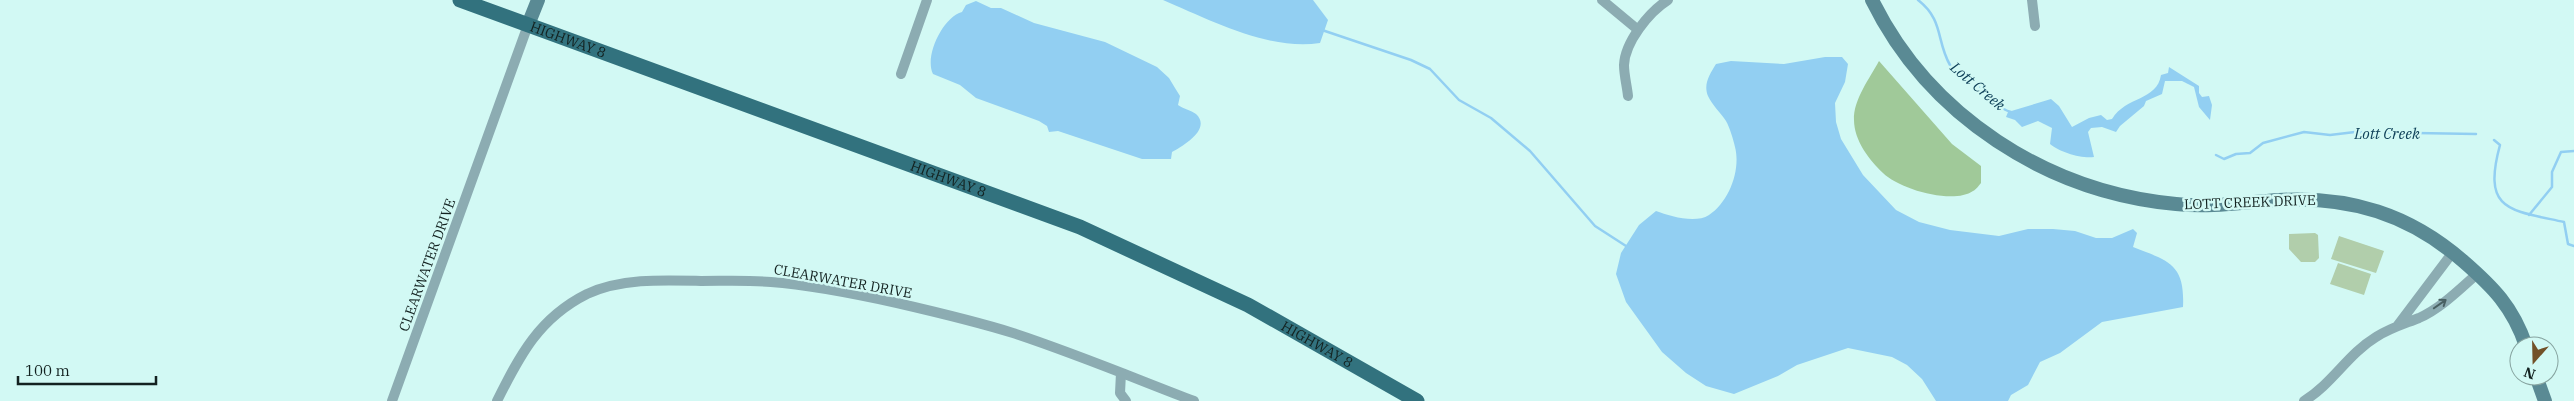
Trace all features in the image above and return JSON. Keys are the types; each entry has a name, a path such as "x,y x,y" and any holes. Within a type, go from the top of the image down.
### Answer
{"main road":[{"name":"HIGHWAY 8","path":"460,0 1080,227 1248,305 1417,401"}],"street":[{"path":"528,25 538,0"},
{"path":"901,74 927,0"},
{"path":"1602,0 1637,29"},
{"path":"1628,96 1624,64 1637,29 1657,7 1668,0"},
{"name":"LOTT CREEK DRIVE","path":"1872,0 1883,23 1919,74 1951,106 2002,145 2058,174 2117,194 2176,204 2206,206 2304,199 2329,200 2357,206 2409,223 2427,233 2453,252 2506,303 2521,336"},
{"path":"2032,0 2035,26"},
{"name":"CLEARWATER DRIVE","path":"392,401 528,25"},
{"path":"2397,326 2453,252"},
{"path":"2304,401 2320,391 2356,352 2376,337 2397,326 2420,318 2459,290 2477,274"},
{"name":"CLEARWATER DRIVE","path":"498,401 521,354 541,327 562,309 588,294 610,286 638,281 772,282 861,295 1012,333 1194,401"},
{"path":"1121,373 1120,393 1126,401"},
{"path":"2539,386 2544,401"}],"green space":[{"path":"1879,61 1952,144 1981,166 1981,183 1974,190 1964,195 1940,196 1913,189 1891,179 1868,156 1859,142 1854,112 1863,89"},
{"path":"2315,233 2318,235 2319,258 2315,262 2301,262 2289,249 2289,234"},
{"path":"2339,236 2384,251 2376,273 2331,259"},
{"path":"2338,263 2371,274 2364,295 2330,284"}],"water":[{"path":"1163,0 1313,0 1328,20 1320,43 1281,42 1260,38 1220,25"},
{"path":"976,1 991,8 1001,8 1034,23 1105,42 1157,67 1169,78 1180,96 1178,105 1196,114 1200,120 1201,125 1198,131 1183,146 1172,152 1171,159 1142,159 1058,131 1049,132 1047,126 1039,121 976,98 960,85 933,74 931,57 942,29 955,15 962,12 966,5"},
{"path":"1825,57 1842,57 1848,64 1845,82 1835,103 1836,122 1841,139 1863,175 1896,210 1919,222 1950,230 1999,236 2028,229 2053,229 2075,231 2096,238 2112,238 2133,229 2137,233 2133,247 2165,261 2178,273 2183,293 2183,307 2102,322 2060,353 2040,362 2028,385 2011,395 2008,401 1936,401 1922,379 1907,365 1892,357 1848,348 1797,365 1778,376 1734,394 1706,386 1686,373 1662,352 1626,302 1616,274 1621,253 1639,225 1656,211 1682,218 1703,218 1716,209 1728,194 1735,175 1735,147 1727,124 1708,96 1706,87 1716,64 1731,61 1784,64"},
{"path":"2169,67 2199,86 2199,93 2202,97 2209,96 2212,105 2210,120 2199,107 2194,87 2182,81 2165,81 2162,94 2146,101 2144,106 2120,126 2116,132 2102,127 2091,128 2088,132 2094,157 2083,157 2059,150 2050,144 2052,128 2038,121 2022,127 2015,120 2006,117 2008,112 2051,99 2059,106 2072,127 2089,118 2101,115 2107,120 2112,119 2125,106 2154,90 2161,75 2168,73"}],"waterway":[{"name":"Lott Creek","path":"1918,0 1932,15 1936,23 1950,65 1970,77 1994,102 2011,112"},
{"path":"1322,30 1411,60 1430,69 1459,100 1491,118 1530,151 1595,226 1626,246"},
{"name":"Lott Creek","path":"2216,155 2224,159 2236,154 2250,153 2263,143 2304,132 2330,135 2355,132 2476,134"},
{"name":"Lott Creek","path":"2494,140 2500,145 2495,167 2495,183 2498,195 2505,204 2515,210 2564,222 2568,244 2574,246"},
{"path":"2529,215 2552,187 2552,172 2561,152 2574,151"}]}
